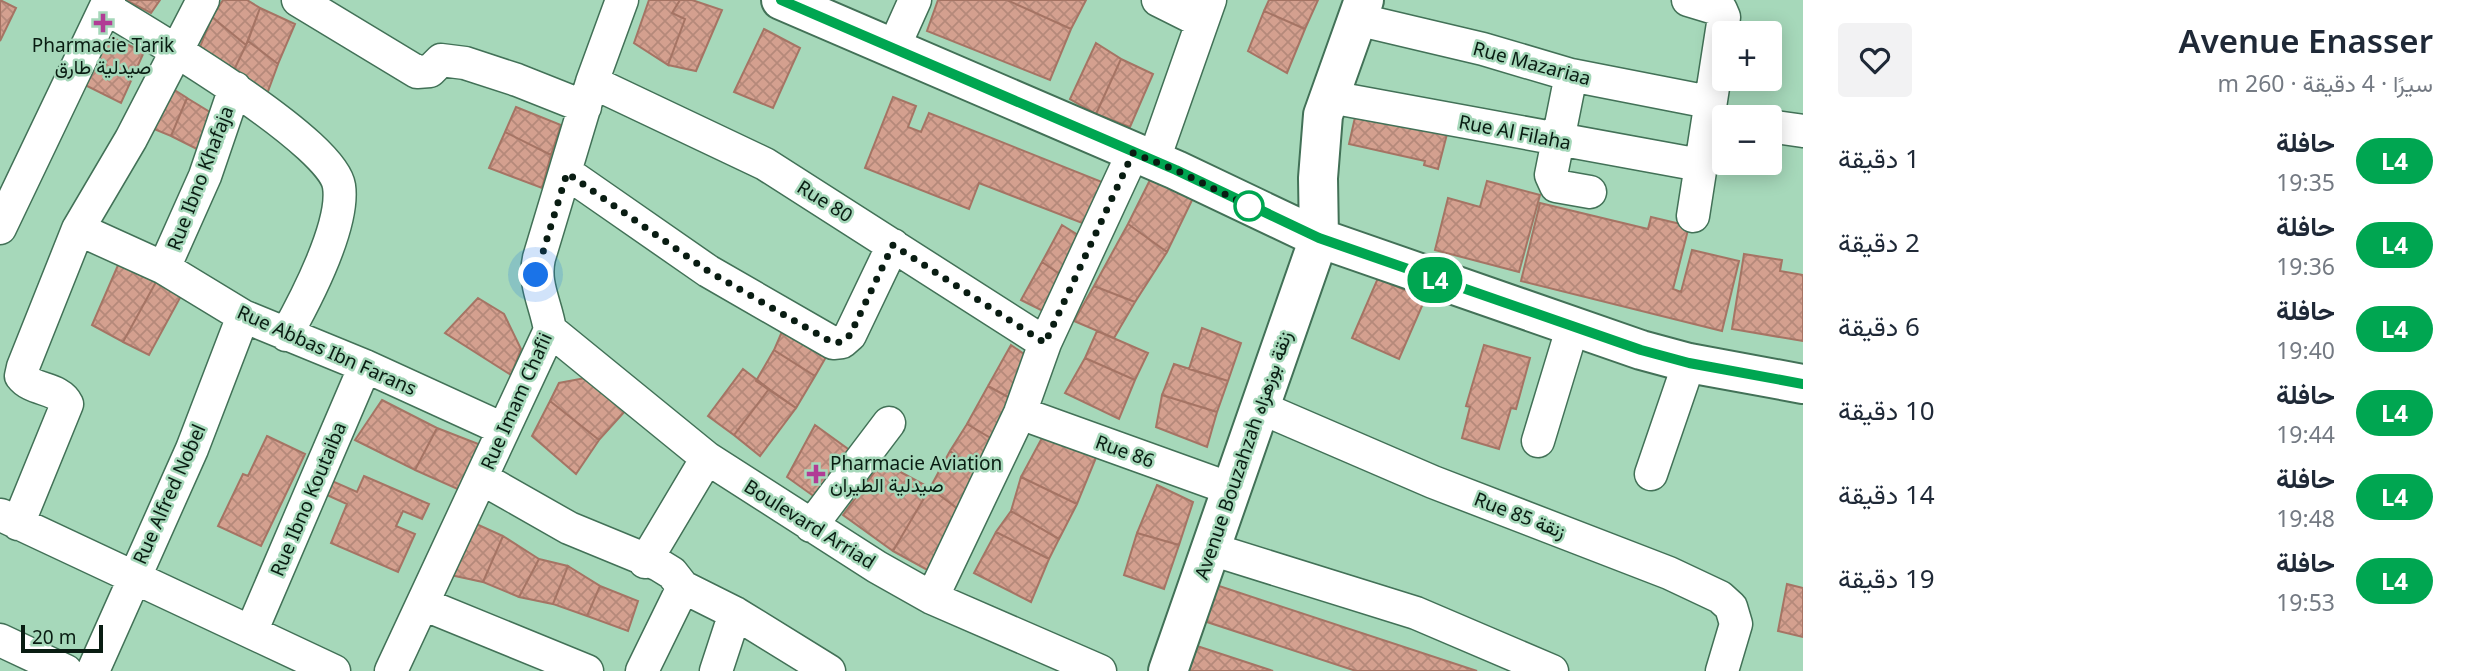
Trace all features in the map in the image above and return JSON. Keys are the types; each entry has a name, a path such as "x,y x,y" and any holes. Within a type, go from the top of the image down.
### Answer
{"street":[{"path":"203,0 175,49 131,139 78,229 21,374 25,381 59,395 67,404 9,519 334,671"},
{"name":"Rue 80","path":"298,0 417,72 425,73 440,60 465,63 589,94 765,164 1045,343"},
{"name":"Rue Imam Chafii","path":"391,671 550,330 546,303 540,294 536,275 589,94 622,0"},
{"path":"781,0 1143,157 1319,238 1572,329 1689,363 1803,384"},
{"path":"893,49 915,0"},
{"path":"932,598 1020,413 1045,343 1143,157 1206,11 1158,0"},
{"path":"1689,0 1724,12 1714,105"},
{"path":"0,228 107,4 235,88 331,168 339,185 340,202 312,288 286,335"},
{"path":"1319,238 1318,178 1323,115 1360,9"},
{"name":"Rue Mazariaa","path":"1360,9 1483,50 1712,113"},
{"path":"1571,75 1551,175 1556,186 1590,192"},
{"name":"Rue Ibno Khafaja","path":"164,268 205,176 235,88"},
{"name":"Rue Al Filaha","path":"1330,97 1700,165"},
{"path":"1693,216 1700,165 1712,117"},
{"path":"1782,128 1803,131"},
{"path":"567,173 708,271 833,343 842,342 850,335 893,245"},
{"name":"Rue Abbas Ibn Farans","path":"78,229 164,268 243,316 365,366 503,429"},
{"name":"Avenue Bouzahzah زنقة بوزهزاه","path":"1168,671 1319,238"},
{"name":"Rue Alfred Nobel","path":"93,671 133,575 192,449 243,316"},
{"path":"1538,441 1572,329"},
{"name":"Boulevard Arriad","path":"550,330 707,458 811,526 932,598 1100,671"},
{"path":"1651,474 1689,363"},
{"name":"Rue Ibno Koutaiba","path":"251,632 365,366"},
{"name":"Rue 85 زنقة","path":"1259,407 1433,482 1669,573 1720,597 1731,607 1736,624 1725,664"},
{"name":"Rue 86","path":"1020,413 1231,489"},
{"path":"811,526 889,423"},
{"path":"645,562 707,458"},
{"path":"481,478 557,522 672,573 683,587 735,613 814,667"},
{"path":"1211,549 1416,613 1552,671"},
{"path":"642,671 683,587"},
{"path":"423,604 587,671"},
{"path":"716,671 735,613"},
{"path":"0,640 66,671"}],"building":[{"path":"0,0 16,8 0,41"},
{"path":"126,0 160,0 151,13"},
{"path":"223,0 247,0 260,8 246,45 212,17"},
{"path":"649,0 680,0 672,13 685,19 668,65 634,43"},
{"path":"680,0 692,0 722,10 696,71 668,65 685,19 672,13"},
{"path":"938,0 1007,0 1071,29 1050,80 927,31"},
{"path":"1007,0 1086,0 1071,29"},
{"path":"1269,0 1318,0 1305,29 1264,11"},
{"path":"260,8 295,24 278,64 248,41"},
{"path":"1264,11 1305,29 1287,73 1248,51"},
{"path":"212,17 246,45 233,72 198,52"},
{"path":"764,29 800,48 773,108 734,92"},
{"path":"100,32 144,52 121,103 77,81"},
{"path":"248,41 278,64 267,94 233,72"},
{"path":"1096,43 1121,59 1096,114 1070,99"},
{"path":"1121,59 1153,74 1130,127 1096,114"},
{"path":"165,84 187,98 171,136 149,127"},
{"path":"893,97 916,106 908,127 921,132 929,113 1107,184 1090,226 979,183 969,209 865,168"},
{"path":"187,98 213,114 201,151 171,136"},
{"path":"516,107 561,125 551,155 505,132"},
{"path":"1356,113 1447,134 1438,169 1424,165 1425,161 1349,144"},
{"path":"505,132 551,155 542,188 489,168"},
{"path":"1155,170 1194,196 1167,252 1128,224"},
{"path":"1487,181 1540,195 1519,272 1435,250 1448,198 1480,207"},
{"path":"1540,203 1648,229 1651,217 1689,226 1673,289 1681,292 1692,250 1739,261 1722,331 1521,281"},
{"path":"1128,224 1167,252 1135,302 1094,286"},
{"path":"1062,225 1094,245 1079,287 1042,262"},
{"path":"1744,254 1782,260 1780,271 1803,275 1803,341 1732,329"},
{"path":"1042,262 1079,287 1059,319 1021,300"},
{"path":"119,263 156,282 123,342 92,325"},
{"path":"1378,278 1425,299 1399,359 1352,338"},
{"path":"156,282 181,296 149,355 123,342"},
{"path":"1094,286 1135,302 1114,338 1074,321"},
{"path":"478,298 504,314 521,349 511,375 445,333"},
{"path":"784,327 829,352 815,376 774,350"},
{"path":"1202,328 1241,343 1228,381 1189,369"},
{"path":"1097,331 1148,353 1135,380 1085,358"},
{"path":"1011,345 1050,372 1028,408 988,386"},
{"path":"1484,345 1530,358 1516,409 1511,408 1499,449 1462,438 1470,407 1466,406"},
{"path":"774,350 815,376 796,408 756,381"},
{"path":"1085,358 1135,380 1119,419 1065,393"},
{"path":"1174,364 1228,381 1217,412 1162,395"},
{"path":"743,369 769,389 734,435 708,416"},
{"path":"585,378 625,411 599,440 550,401 559,383"},
{"path":"988,386 1028,408 1009,449 967,424"},
{"path":"769,389 796,408 760,456 734,435"},
{"path":"1162,395 1217,412 1207,447 1156,427"},
{"path":"382,400 437,428 415,470 355,440"},
{"path":"550,401 599,440 576,474 532,436"},
{"path":"967,424 1009,449 992,482 950,451"},
{"path":"815,425 855,454 819,500 787,477"},
{"path":"1049,425 1102,443 1077,504 1021,477"},
{"path":"437,428 481,445 462,491 415,470"},
{"path":"267,436 305,454 261,546 218,526 243,474 248,476"},
{"path":"950,451 992,482 974,521 930,488"},
{"path":"882,462 930,488 893,551 843,515"},
{"path":"364,476 429,504 422,519 403,511 396,526 415,534 398,572 331,543 347,504 318,491 323,477 357,492"},
{"path":"1021,477 1077,504 1059,539 1011,511"},
{"path":"1157,485 1193,502 1179,545 1137,533"},
{"path":"930,488 974,521 940,577 893,551"},
{"path":"1011,511 1059,539 1049,559 996,532"},
{"path":"474,523 503,536 483,582 446,574"},
{"path":"996,532 1049,559 1031,602 974,573"},
{"path":"1137,533 1179,545 1164,589 1124,575"},
{"path":"503,536 539,559 519,597 483,582"},
{"path":"539,559 568,566 553,604 519,597"},
{"path":"568,566 600,586 587,616 553,604"},
{"path":"1787,584 1803,588 1803,637 1778,631"},
{"path":"1216,585 1477,671 1356,671 1204,621"},
{"path":"600,586 638,601 628,631 587,616"},
{"path":"1197,646 1273,671 1189,671"}],"bus line":[{"name":"L4","path":"781,0 1176,170 1319,238 1572,329 1641,350 1689,363 1803,384"}],"place":[{"name":"Pharmacie Tarik صيدلية طارق","path":"103,23"},
{"name":"Pharmacie Aviation صيدلية الطيران","path":"816,474"}],"route":[{"path":"536,275 567,173 708,271 833,343 842,342 850,335 893,245 1045,343 1133,153 1176,170 1249,206"}]}
